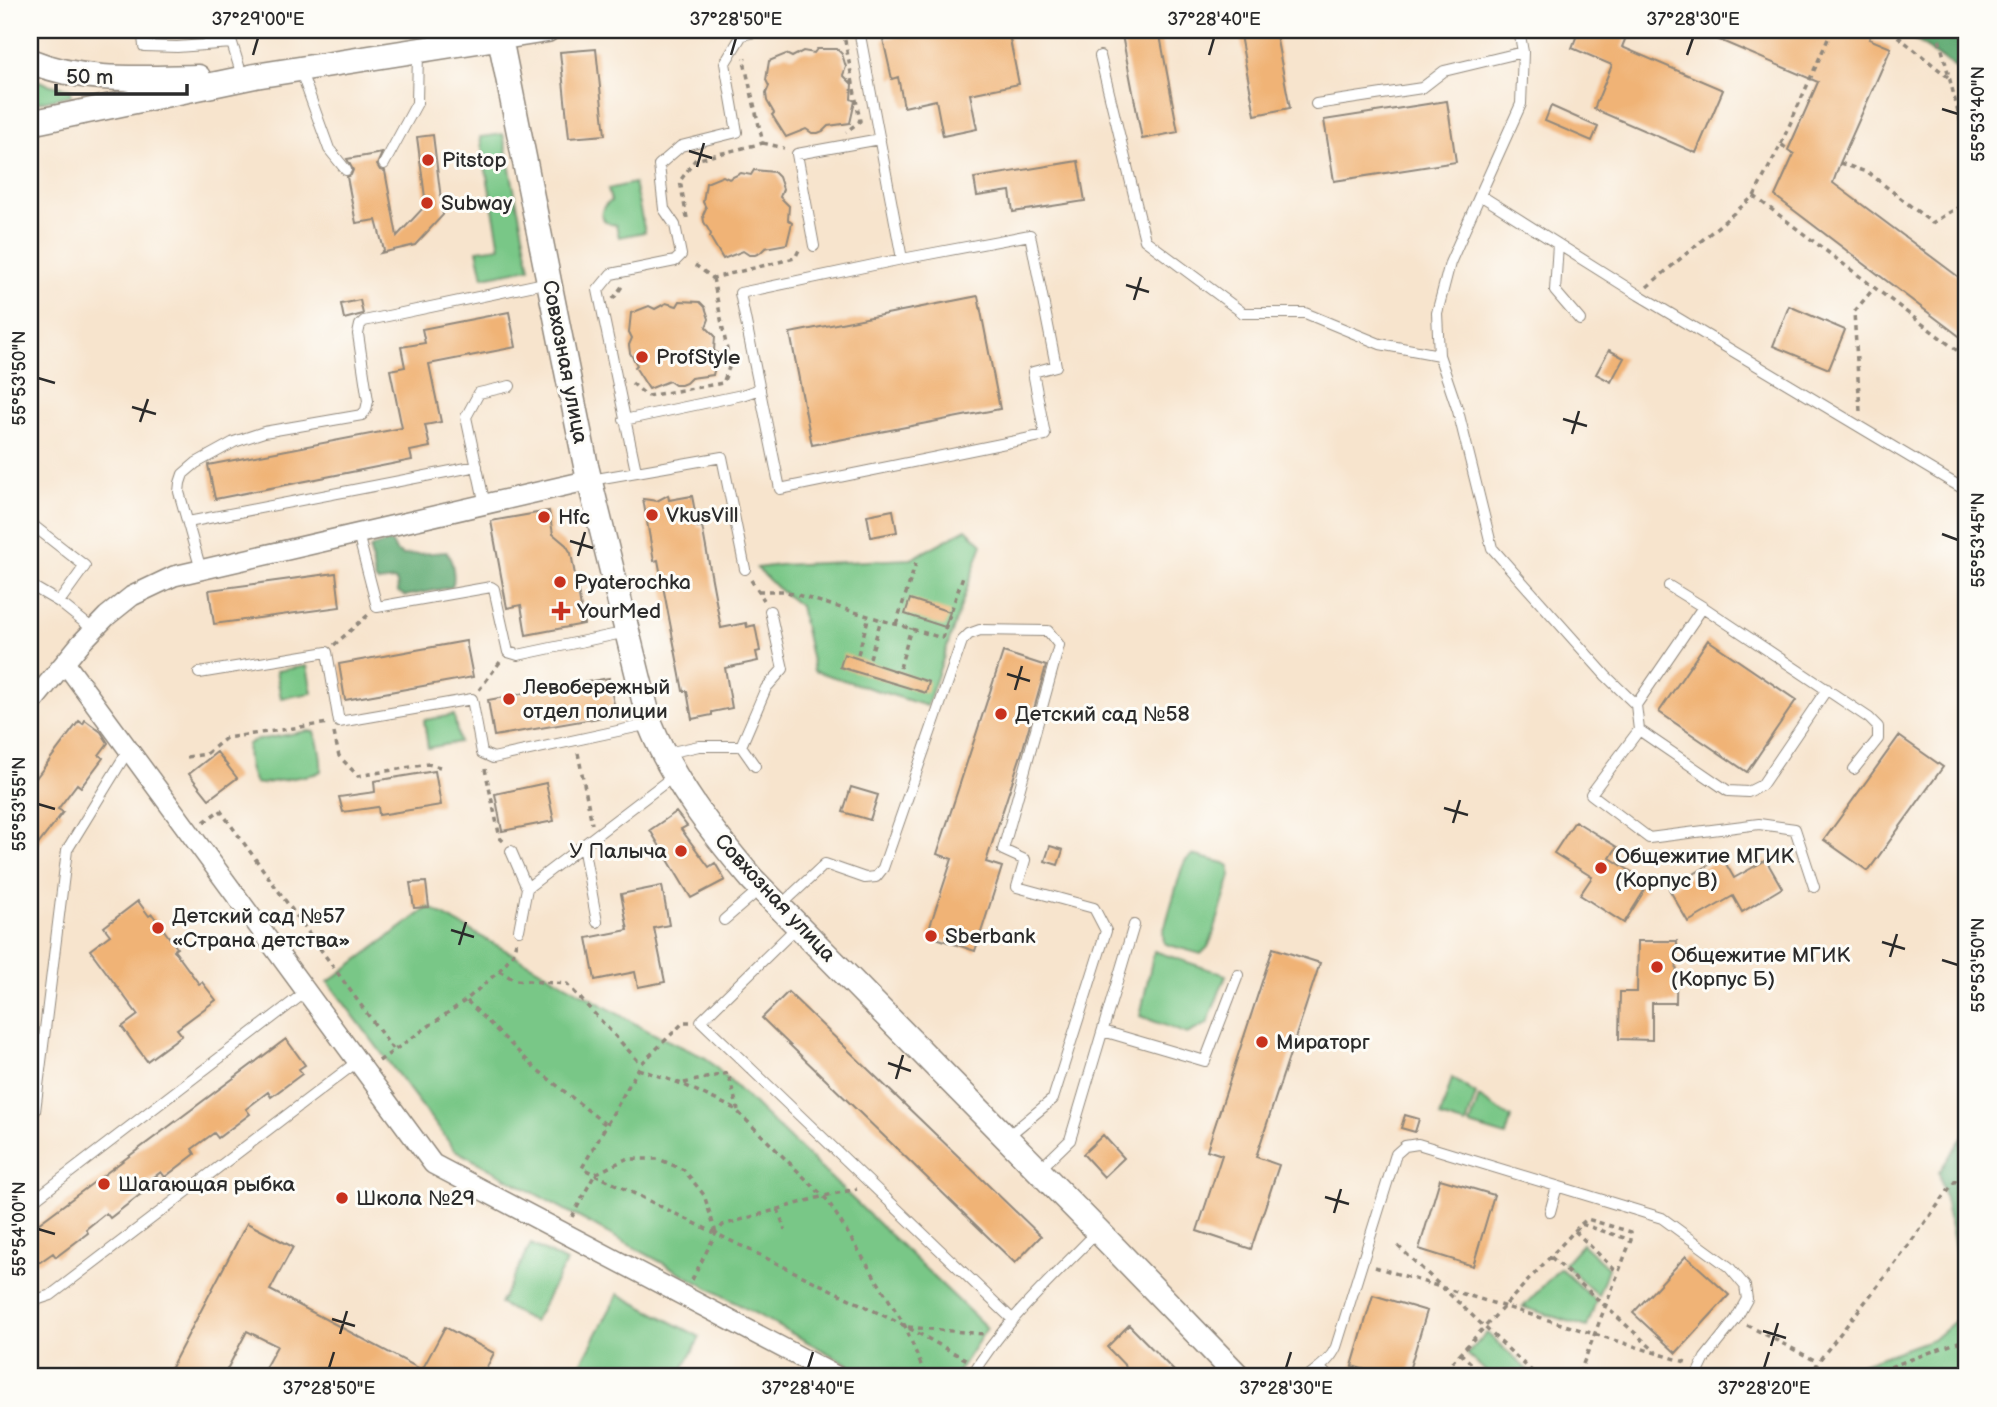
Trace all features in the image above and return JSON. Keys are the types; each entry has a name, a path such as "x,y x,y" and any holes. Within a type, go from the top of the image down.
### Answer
{"street":[{"path":"30,123 249,76 547,30"},
{"name":"Совхозная улица","path":"500,38 590,481 650,724 669,764 728,851 761,888 1098,1231 1229,1374"},
{"path":"30,61 50,69 85,76 249,76"},
{"path":"30,705 94,630 132,596 174,576 590,481"},
{"path":"65,663 433,1164 838,1377"}],"lane":[{"path":"859,30 902,259"},
{"path":"1519,30 1523,52 1521,104 1450,263 1437,313 1439,355 1458,411 1492,548 1606,676 1636,705 1639,730 1591,794 1649,838 1759,824 1795,830 1814,887"},
{"path":"636,471 598,290 611,274 675,261 681,255 675,225 664,209 659,165 681,146 737,132 725,63 742,35 766,32"},
{"path":"143,37 145,46 177,47 232,43 249,76"},
{"path":"384,164 417,103 418,51"},
{"path":"1315,104 1422,88 1444,71 1523,52"},
{"path":"1100,56 1145,240 1243,313 1306,313 1380,344 1439,355"},
{"path":"300,69 329,149 346,170"},
{"path":"814,246 797,154 880,139"},
{"path":"1480,195 1639,295 1967,491"},
{"path":"1030,235 1056,366 1032,372 1045,435 780,489 740,293 902,259 1030,235"},
{"path":"1558,244 1555,291 1580,320"},
{"path":"201,570 180,492 183,474 196,463 234,442 264,432 362,415 368,401 358,334 363,321 549,282"},
{"path":"485,505 466,417 479,393 510,386"},
{"path":"624,420 760,389"},
{"path":"590,481 722,457 745,569"},
{"path":"188,522 477,466"},
{"path":"30,523 85,566 59,602"},
{"path":"358,534 377,607 491,587 494,589 508,652 518,654 627,632"},
{"path":"30,585 59,602 94,630"},
{"path":"1669,586 1869,718 1878,727 1878,739 1854,769"},
{"path":"1636,705 1703,607"},
{"path":"741,746 766,688 783,669 770,611"},
{"path":"780,906 825,864 865,878 876,877 883,868 962,641 969,634 980,630 1048,631 1059,645 1003,850 1025,860 1017,887 1094,908 1106,931 1053,1099 1006,1137"},
{"path":"199,673 327,652 339,722 472,699 482,753 494,758 650,724"},
{"path":"1639,730 1728,791 1748,792 1762,785 1827,689"},
{"path":"527,888 594,837 669,764 699,746 741,746"},
{"path":"741,746 755,766"},
{"path":"30,1115 35,1111 67,850 129,749"},
{"path":"583,846 597,922"},
{"path":"512,851 527,888 519,930"},
{"path":"724,920 761,888"},
{"path":"798,925 701,1021 1013,1320"},
{"path":"1039,1170 1070,1140 1134,925"},
{"path":"1103,1031 1205,1061 1238,975"},
{"path":"30,1203 307,991"},
{"path":"30,1302 51,1295 362,1066"},
{"path":"1307,1377 1332,1356 1336,1347 1396,1154 1405,1146 1418,1144 1662,1218 1729,1267 1745,1286 1747,1299 1736,1319 1705,1357 1696,1377"},
{"path":"1550,1212 1558,1186"},
{"path":"971,1377 1013,1320 1098,1231"},
{"path":"1319,1368 1329,1377"}],"path":[{"path":"766,32 791,30"},
{"path":"843,30 860,121 845,132"},
{"path":"1639,295 1754,196 1781,144 1832,30"},
{"path":"1890,30 1949,78"},
{"path":"1937,30 1967,146"},
{"path":"751,49 744,61 763,143"},
{"path":"689,229 680,181 695,160 763,143 784,148 790,142"},
{"path":"1781,144 1788,150"},
{"path":"1840,163 1868,173 1932,223 1967,202"},
{"path":"1754,196 1967,358"},
{"path":"713,278 795,258 801,246"},
{"path":"630,380 647,396 723,383 730,365 713,278 695,265 693,253"},
{"path":"610,303 622,285 635,282"},
{"path":"1860,427 1854,312 1874,288"},
{"path":"896,624 916,563"},
{"path":"745,569 770,611"},
{"path":"758,591 784,591 942,638 963,576"},
{"path":"327,652 377,607"},
{"path":"858,654 869,616"},
{"path":"870,658 881,619"},
{"path":"900,668 911,628"},
{"path":"472,699 508,652"},
{"path":"187,757 206,754 226,738 339,722"},
{"path":"339,722 334,733 339,756 358,776 428,764 440,767"},
{"path":"575,740 594,837"},
{"path":"483,760 500,838 512,851"},
{"path":"191,832 220,810 394,1051"},
{"path":"362,1066 394,1051 466,1000 499,971 513,954 519,930"},
{"path":"499,971 515,980 566,984 639,1066 735,1109 828,1201 905,1326 926,1377"},
{"path":"466,1000 534,1067 605,1124"},
{"path":"701,1021 684,1022 639,1066 582,1168 905,1326 977,1366"},
{"path":"682,1084 728,1073 738,1112"},
{"path":"564,1233 595,1174 626,1159 659,1159 684,1170 704,1195 716,1233"},
{"path":"1811,1377 1818,1362 1894,1265 1967,1165"},
{"path":"685,1296 716,1233 723,1225 824,1196 873,1186"},
{"path":"778,1209 785,1230"},
{"path":"1609,1226 1611,1217"},
{"path":"1438,1377 1587,1219 1631,1232 1631,1240 1578,1377"},
{"path":"1581,1224 1631,1240"},
{"path":"1575,1231 1618,1273"},
{"path":"1398,1246 1538,1377"},
{"path":"1551,1256 1657,1353"},
{"path":"1362,1263 1701,1366"},
{"path":"1736,1319 1818,1362"},
{"path":"905,1326 1000,1336"},
{"path":"1862,1377 1967,1339"},
{"path":"1460,1353 1486,1377"}],"green space":[{"path":"1901,30 1967,30 1967,76"},
{"path":"30,78 71,89 71,95 30,104"},
{"path":"503,134 530,268 483,277 477,250 500,247 480,137"},
{"path":"634,183 645,232 619,237 616,225 606,222 602,216 603,208 611,201 608,189"},
{"path":"966,529 982,544 927,706 814,671 800,606 757,568 911,559"},
{"path":"388,542 403,555 447,552 453,569 452,587 405,596 398,592 394,580 378,582 375,579 370,550"},
{"path":"307,666 312,693 281,698 276,671"},
{"path":"454,715 459,742 428,748 424,720"},
{"path":"307,731 314,732 316,736 321,756 321,771 255,783 248,764 248,744"},
{"path":"1192,855 1224,863 1229,866 1231,876 1212,938 1201,954 1164,943 1163,933 1181,871 1185,861"},
{"path":"429,907 652,1033 706,1058 987,1328 955,1377 872,1377 455,1150 328,982"},
{"path":"1154,951 1226,975 1207,1024 1187,1034 1140,1016"},
{"path":"1452,1078 1476,1094 1466,1125 1440,1117"},
{"path":"1479,1097 1511,1118 1506,1136 1470,1125"},
{"path":"1967,1130 1967,1302 1939,1172"},
{"path":"531,1244 566,1262 534,1322 500,1304"},
{"path":"1582,1244 1608,1268 1598,1296 1564,1264"},
{"path":"1560,1268 1596,1301 1587,1327 1523,1307"},
{"path":"618,1294 700,1337 679,1377 574,1377"},
{"path":"1967,1311 1967,1377 1826,1377 1935,1338"},
{"path":"1487,1333 1535,1377 1492,1377 1467,1354"}],"building":[{"path":"931,30 1008,30 1019,84 970,94 977,129 943,136 936,100 904,107 898,77 892,79 883,39"},
{"path":"1121,30 1159,30 1178,132 1142,139"},
{"path":"1239,30 1275,30 1290,108 1255,115"},
{"path":"1579,30 1629,30 1622,47 1723,90 1696,153 1594,109 1612,65 1572,48"},
{"path":"1696,30 1873,30 1869,39 1891,48 1833,183 1960,278 1967,276 1967,342 1775,196 1794,154 1788,150 1818,82"},
{"path":"596,49 605,135 569,138 560,52"},
{"path":"817,49 837,49 842,54 846,67 843,75 852,84 851,99 855,101 850,123 828,126 818,133 806,129 786,137 772,115 774,113 767,101 769,61 786,54 792,57 803,51 814,53"},
{"path":"1447,101 1456,162 1334,181 1324,120"},
{"path":"1551,106 1598,127 1592,141 1545,121"},
{"path":"433,135 443,215 415,245 381,253 384,250 376,220 356,223 347,177 353,170 347,159 382,153 377,165 380,170 385,171 397,236 426,205 417,137"},
{"path":"1078,161 1085,201 1013,212 1010,191 977,196 974,178"},
{"path":"754,170 774,172 779,177 783,189 780,197 789,206 788,220 792,223 787,244 765,248 755,255 743,251 723,259 704,222 706,183 723,176 729,179 741,173 751,175"},
{"path":"978,296 1000,409 812,445 790,333"},
{"path":"360,300 363,314 344,319 341,304"},
{"path":"680,301 700,302 705,307 709,319 706,327 715,336 714,351 718,353 713,375 691,378 681,385 669,381 649,389 635,367 637,365 630,353 631,313 649,306 655,309 666,303 677,306"},
{"path":"1789,306 1845,330 1829,369 1773,346"},
{"path":"509,312 516,347 429,364 441,422 425,425 430,447 410,451 412,460 215,499 208,465 402,428 390,370 405,367 401,347 425,343 422,329"},
{"path":"1609,350 1624,358 1611,382 1596,374"},
{"path":"668,495 669,500 692,496 698,527 702,526 721,628 746,623 747,627 755,625 760,651 756,652 758,661 725,668 732,708 692,719 687,691 683,691 658,560 654,561 643,499 657,501"},
{"path":"893,510 897,532 871,537 867,515"},
{"path":"549,511 553,534 571,553 584,624 526,635 521,605 507,608 491,521"},
{"path":"336,573 340,607 214,624 209,590"},
{"path":"910,599 950,612 945,627 905,614"},
{"path":"1708,640 1796,700 1747,772 1659,712"},
{"path":"466,641 473,677 345,700 339,664"},
{"path":"1003,652 1046,666 1022,752 986,862 1002,867 975,951 927,935 952,859 937,854"},
{"path":"844,654 929,682 926,693 840,667"},
{"path":"609,678 616,715 494,736 488,700"},
{"path":"85,720 101,732 108,743 99,755 103,758 81,787 77,784 58,809 63,812 30,855 30,786 79,721 83,724"},
{"path":"1899,736 1943,767 1868,871 1824,840"},
{"path":"217,752 237,778 209,799 189,774"},
{"path":"435,771 441,805 379,815 378,807 343,812 339,797 375,792 374,781"},
{"path":"546,783 554,821 502,831 495,794"},
{"path":"851,787 878,795 870,820 843,812"},
{"path":"676,812 687,826 681,829 709,867 715,863 725,880 691,898 650,830"},
{"name":"Общежитие МГИК (Корпус В)","path":"1575,821 1617,847 1610,858 1649,883 1624,923 1580,895 1592,877 1554,853"},
{"path":"1050,846 1063,850 1058,865 1045,861"},
{"path":"1722,857 1734,878 1766,860 1782,888 1742,912 1733,896 1688,922 1669,889"},
{"path":"426,882 429,907 414,908 410,883"},
{"path":"662,886 669,925 654,928 665,982 638,987 635,972 595,980 587,938 628,930 621,894"},
{"path":"138,901 149,916 152,914 177,948 174,950 199,984 202,982 216,1000 177,1029 182,1035 147,1061 122,1027 138,1015 90,950 110,935 104,927"},
{"name":"Общежитие МГИК (Корпус Б)","path":"1638,941 1677,941 1676,1003 1652,1003 1652,1040 1619,1039 1620,992 1637,992"},
{"path":"1273,948 1320,963 1256,1157 1279,1165 1251,1249 1197,1231 1222,1155 1207,1150"},
{"path":"788,992 1041,1236 1015,1263 762,1018"},
{"path":"286,1039 305,1065 299,1069 302,1074 271,1097 268,1092 246,1109 250,1114 218,1138 214,1133 192,1149 195,1154 165,1177 161,1172 138,1189 141,1194 110,1218 106,1213 86,1229 88,1233 56,1257 53,1253 40,1262 30,1263 30,1230"},
{"path":"1405,1115 1419,1119 1415,1132 1401,1128"},
{"path":"1103,1135 1124,1158 1104,1177 1083,1154"},
{"path":"1440,1179 1494,1195 1473,1266 1419,1249"},
{"path":"247,1223 293,1247 270,1290 422,1370 445,1327 494,1353 482,1377 260,1377 277,1346 247,1331 223,1377 166,1377"},
{"path":"1686,1256 1729,1295 1676,1353 1633,1313"},
{"path":"1373,1295 1427,1311 1407,1377 1389,1377 1352,1366"},
{"path":"1129,1325 1180,1377 1136,1377 1107,1347"}],"place":[{"name":"Pitstop","path":"428,160"},
{"name":"Subway","path":"427,203"},
{"name":"ProfStyle","path":"642,357"},
{"name":"VkusVill","path":"652,515"},
{"name":"Hfc","path":"544,517"},
{"name":"Pyaterochka","path":"560,582"},
{"name":"YourMed","path":"561,611"},
{"name":"Левобережный отдел полиции","path":"509,699"},
{"name":"Детский сад №58","path":"1001,714"},
{"name":"У Палыча","path":"681,851"},
{"name":"Общежитие МГИК (Корпус В)","path":"1601,868"},
{"name":"Детский сад №57 «Страна детства»","path":"158,928"},
{"name":"Sberbank","path":"931,936"},
{"name":"Общежитие МГИК (Корпус Б)","path":"1657,967"},
{"name":"Мираторг","path":"1262,1042"},
{"name":"Шагающая рыбка","path":"104,1184"},
{"name":"Школа №29","path":"342,1198"}]}
